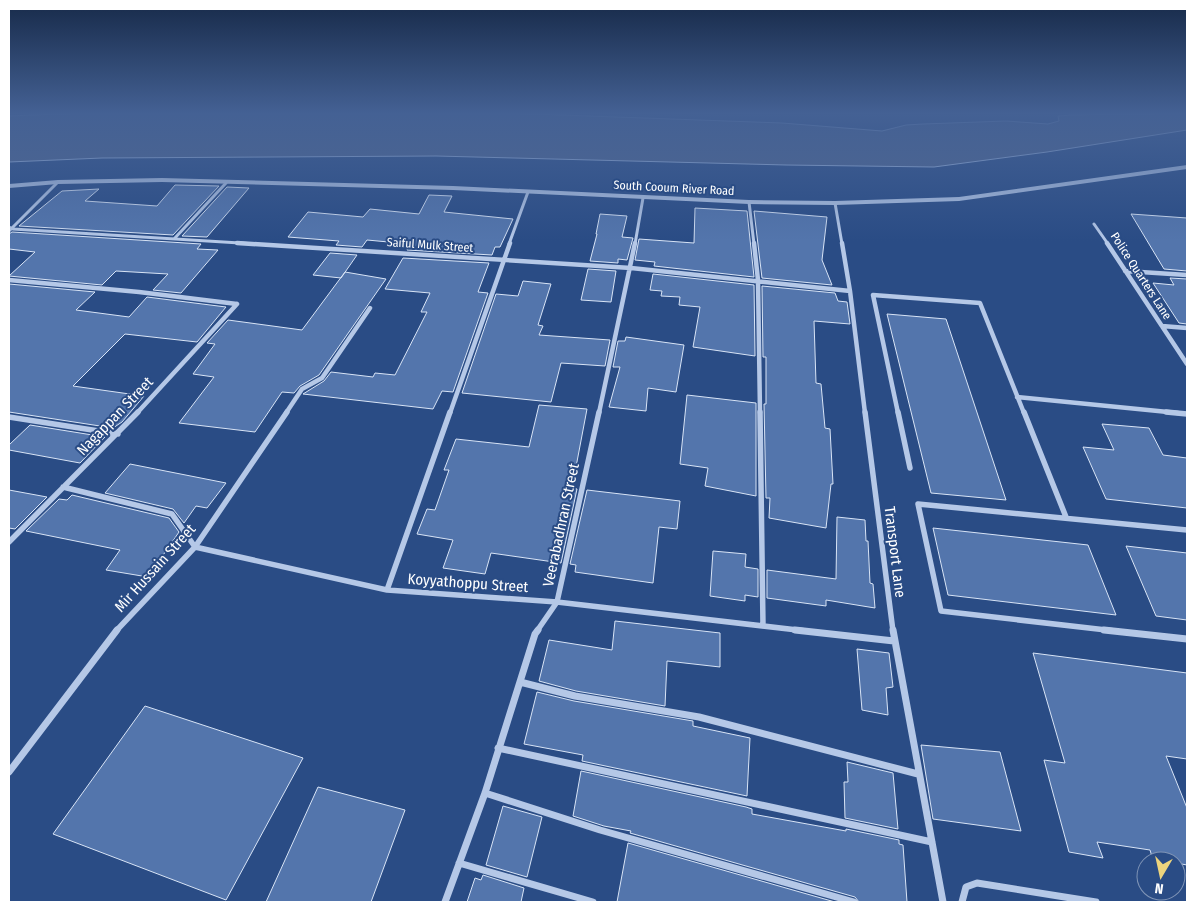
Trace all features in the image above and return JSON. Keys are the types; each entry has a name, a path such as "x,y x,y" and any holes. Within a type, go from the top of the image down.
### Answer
{"street":[{"name":"South Cooum River Road","path":"9,186 58,182 162,180 453,188 643,198 835,203 959,199 1187,166"},
{"path":"10,229 58,182"},
{"path":"174,239 226,183"},
{"path":"387,590 528,192"},
{"name":"Veerabadhran Street","path":"445,902 485,793 535,634 557,602 631,268 643,198"},
{"path":"749,202 758,280 763,625"},
{"name":"Transport Lane","path":"835,203 850,291 894,641 943,902"},
{"name":"Police Quarters Lane","path":"1094,224 1187,364"},
{"name":"Saiful Mulk Street","path":"10,229 631,268 850,291"},
{"path":"1125,271 1187,275"},
{"name":"Nagappan Street","path":"9,280 139,292 237,304 118,434 9,542"},
{"path":"910,468 873,295 980,303 1066,517"},
{"name":"Mir Hussain Street","path":"9,772 113,634 195,547 302,389 322,378 370,308"},
{"path":"1162,326 1187,328"},
{"path":"1017,397 1187,414"},
{"path":"9,417 118,434"},
{"path":"63,487 172,514 195,547"},
{"path":"1187,530 918,504 941,611 1187,639"},
{"name":"Koyyathoppu Street","path":"195,547 387,590 557,602 894,641"},
{"path":"520,682 575,696 698,717 918,774"},
{"path":"498,748 932,842"},
{"path":"485,793 600,830 854,902"},
{"path":"459,863 593,902"},
{"path":"962,902 966,888 977,884 1096,902"}],"water":[{"path":"9,156 1021,156 934,167 436,156 102,158 9,162"}],"building":[{"path":"175,185 219,186 173,235 19,226 62,191 99,189 85,201 157,206"},
{"path":"227,187 249,188 207,237 182,236"},
{"path":"429,195 452,196 444,212 513,219 500,247 495,247 492,255 407,250 410,244 367,240 362,247 336,245 339,241 288,237 308,212 363,217 370,209 419,214"},
{"path":"695,208 747,211 754,277 654,266 655,262 635,260 639,239 694,243"},
{"path":"754,211 827,217 822,260 832,285 762,278"},
{"path":"600,214 627,216 622,237 633,238 627,260 618,259 618,263 590,261"},
{"path":"1131,214 1187,218 1187,271 1164,269"},
{"path":"12,232 201,244 197,249 218,250 181,293 153,290 168,274 116,271 102,285 9,276 35,252 9,249 9,234"},
{"path":"330,253 357,255 341,278 313,275"},
{"path":"403,258 489,263 478,292 488,293 453,392 442,391 433,409 303,394 324,381 331,372 373,377 375,373 395,375 427,312 421,312 430,293 385,289"},
{"path":"588,269 616,271 611,302 581,300"},
{"path":"345,272 386,279 319,375 300,386 294,393 282,392 255,432 179,423 214,377 193,374 215,344 207,343 228,320 302,330"},
{"path":"653,274 754,285 755,356 693,347 700,307 679,305 680,297 661,296 662,291 650,290"},
{"path":"1170,278 1187,279 1187,324 1179,323 1153,283 1174,285"},
{"path":"523,281 551,284 538,325 543,326 539,335 610,340 605,366 561,363 551,402 462,393 496,294 518,296"},
{"path":"9,284 95,292 76,310 129,317 147,297 226,307 197,342 125,334 73,386 144,396 122,422 113,428 9,412"},
{"path":"762,286 835,293 838,301 847,302 850,324 814,321 816,383 821,384 825,428 830,429 833,484 831,484 826,528 769,518 770,498 766,498 764,404 766,404 766,357 763,357"},
{"path":"887,314 946,319 1006,500 931,493"},
{"path":"626,337 684,345 676,392 648,388 646,411 609,407 620,367 613,367 618,341 625,341"},
{"path":"687,395 756,403 756,496 705,486 708,468 680,464"},
{"path":"539,405 587,409 572,488 577,489 561,563 491,553 485,574 443,568 453,540 417,534 427,509 435,510 449,470 444,470 456,439 529,447"},
{"path":"1102,424 1149,428 1163,455 1187,458 1187,508 1106,499 1083,447 1114,450"},
{"path":"30,425 105,437 80,463 9,450 9,445"},
{"path":"130,464 226,483 207,508 196,506 184,523 173,509 105,493"},
{"path":"9,490 47,497 15,529 9,528"},
{"path":"587,490 680,501 677,529 659,527 653,583 575,572 576,565 570,564"},
{"path":"72,495 169,518 179,532 148,577 106,570 120,550 26,531 59,499 67,500"},
{"path":"837,517 865,520 870,583 873,584 875,608 826,600 826,606 767,598 767,570 836,579"},
{"path":"933,528 1088,545 1116,615 948,595"},
{"path":"1126,546 1187,553 1187,620 1156,616"},
{"path":"713,551 746,554 745,567 758,569 758,597 745,595 745,601 710,596"},
{"path":"615,621 720,633 720,667 667,661 665,706 576,691 539,681 549,640 612,650"},
{"path":"857,649 889,653 893,687 886,688 888,715 862,710"},
{"path":"1033,653 1187,673 1187,759 1166,756 1187,808 1187,865 1186,851 1150,851 1097,842 1103,858 1069,852 1044,760 1065,763"},
{"path":"537,692 574,701 693,721 693,726 750,738 747,796 582,761 583,755 524,744"},
{"path":"145,706 303,758 226,900 53,834"},
{"path":"921,745 1000,752 1021,831 933,819"},
{"path":"847,762 893,773 898,829 845,818 844,782 848,782"},
{"path":"581,771 746,807 752,809 752,814 846,831 846,829 899,840 899,844 903,845 907,902 859,902 855,897 630,833 631,831 604,826 573,816"},
{"path":"318,787 405,810 371,902 266,902"},
{"path":"503,806 542,817 527,877 486,865"},
{"path":"628,843 835,902 617,902"},
{"path":"483,875 524,888 521,902 467,902 475,878 481,880"}]}
